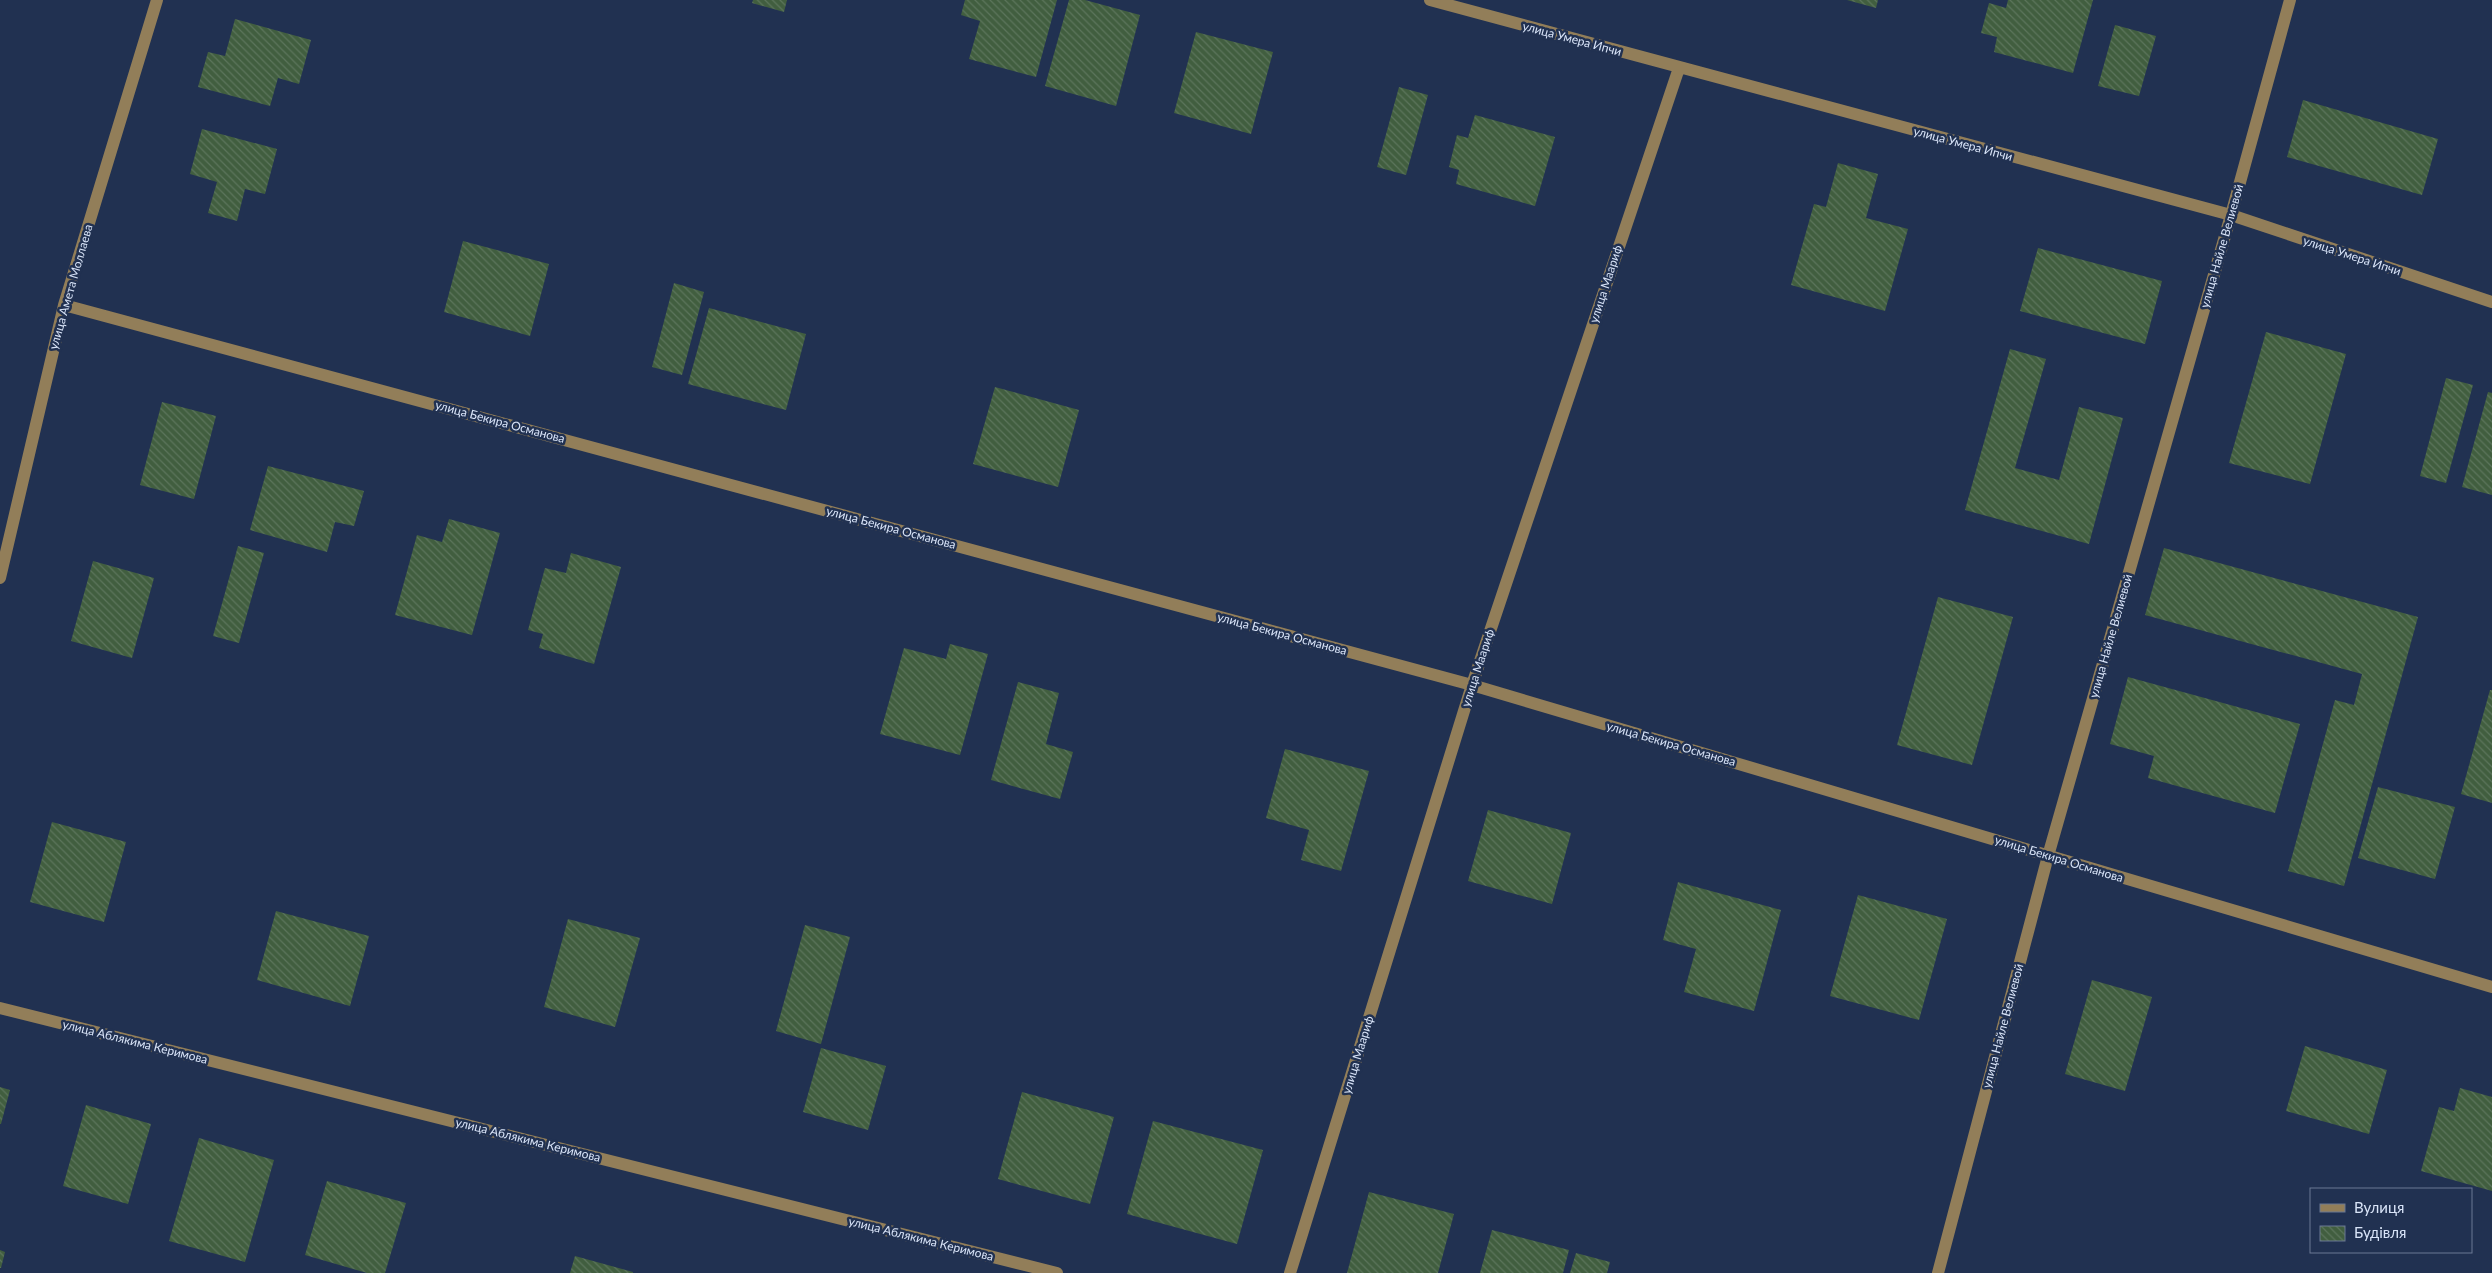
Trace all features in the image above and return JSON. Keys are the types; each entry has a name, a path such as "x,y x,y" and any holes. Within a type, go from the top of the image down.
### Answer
{"street":[{"name":"улица Амета Моллаева","path":"0,578 64,304 157,0"},
{"name":"улица Умера Ипчи","path":"1430,0 2231,215 2492,302"},
{"name":"улица Найле Велиевой","path":"1938,1273 2048,856 2231,215 2290,0"},
{"name":"улица Маариф","path":"1290,1273 1472,685 1679,68"},
{"name":"улица Бекира Османова","path":"64,304 1472,685 2492,987"},
{"name":"улица Аблякима Керимова","path":"0,1008 1057,1273"}],"building":[{"path":"753,0 787,0 784,12 752,3"},
{"path":"965,0 1057,0 1036,77 969,59 980,21 961,15"},
{"path":"1069,0 1085,0 1140,15 1116,106 1045,86"},
{"path":"1847,0 1878,0 1876,8"},
{"path":"2008,0 2093,0 2073,73 1994,52 1997,37 1981,33 1989,3 2006,8"},
{"path":"235,19 311,40 299,84 278,78 270,106 198,87 208,52 225,56"},
{"path":"2115,25 2156,36 2139,96 2098,86"},
{"path":"1196,32 1273,52 1251,134 1174,113"},
{"path":"1399,87 1428,95 1406,175 1377,167"},
{"path":"2303,100 2438,139 2422,195 2287,157"},
{"path":"1475,115 1555,137 1535,206 1456,184 1459,170 1449,167 1457,135 1468,138"},
{"path":"202,129 277,149 265,194 245,189 237,221 208,213 217,182 190,174"},
{"path":"1838,163 1878,174 1866,218 1908,229 1885,311 1791,285 1814,204 1826,207"},
{"path":"463,241 549,264 530,336 444,312"},
{"path":"2038,248 2162,281 2145,344 2020,311"},
{"path":"674,283 704,292 682,375 652,367"},
{"path":"709,308 806,334 786,410 688,384"},
{"path":"2266,332 2346,354 2310,484 2229,463"},
{"path":"2010,349 2046,359 2015,468 2059,480 2079,407 2123,418 2089,544 1965,510"},
{"path":"2446,378 2473,385 2446,483 2420,476"},
{"path":"995,387 1079,410 1058,487 973,464"},
{"path":"2488,392 2492,393 2492,495 2462,487"},
{"path":"162,402 216,416 194,499 140,485"},
{"path":"268,466 364,491 354,526 335,522 327,552 250,530"},
{"path":"449,519 500,533 472,635 395,615 417,535 442,542"},
{"path":"238,546 264,553 239,643 213,636"},
{"path":"2164,548 2418,617 2344,886 2288,871 2335,700 2354,705 2362,674 2145,615"},
{"path":"571,553 621,567 594,664 539,648 543,634 528,630 545,568 566,573"},
{"path":"93,561 154,578 132,658 71,641"},
{"path":"1938,597 2013,617 1972,765 1897,745"},
{"path":"950,644 988,654 960,755 880,734 904,648 946,659"},
{"path":"2128,677 2300,724 2275,813 2148,778 2154,756 2110,744"},
{"path":"1018,682 1059,693 1046,744 1073,752 1060,799 991,780"},
{"path":"2490,690 2492,690 2492,803 2461,794"},
{"path":"1285,749 1369,771 1341,871 1301,860 1309,830 1266,818"},
{"path":"2378,787 2455,807 2435,879 2358,858"},
{"path":"1488,810 1571,833 1552,904 1468,881"},
{"path":"52,822 126,842 104,922 30,902"},
{"path":"1678,882 1781,910 1754,1011 1684,992 1696,949 1663,940"},
{"path":"1858,895 1947,919 1919,1020 1830,996"},
{"path":"276,911 369,936 350,1006 257,980"},
{"path":"568,919 640,938 615,1027 544,1007"},
{"path":"805,925 850,937 821,1044 776,1031"},
{"path":"2092,980 2152,997 2125,1091 2065,1074"},
{"path":"2305,1046 2387,1070 2369,1134 2286,1111"},
{"path":"821,1048 886,1066 868,1130 803,1112"},
{"path":"0,1087 10,1090 1,1124 0,1124"},
{"path":"2460,1088 2492,1097 2492,1191 2421,1171 2439,1107 2454,1111"},
{"path":"1022,1092 1114,1117 1090,1204 998,1179"},
{"path":"86,1105 151,1124 128,1204 63,1186"},
{"path":"1153,1121 1263,1150 1237,1244 1127,1214"},
{"path":"199,1138 274,1160 245,1262 169,1241"},
{"path":"327,1181 406,1203 385,1273 367,1273 305,1255"},
{"path":"1369,1192 1454,1214 1438,1273 1347,1273"},
{"path":"1492,1230 1569,1250 1563,1273 1480,1273"},
{"path":"0,1250 5,1252 1,1268 0,1268"},
{"path":"1576,1253 1610,1262 1607,1273 1570,1273"},
{"path":"575,1256 633,1272 633,1273 570,1273"}]}
